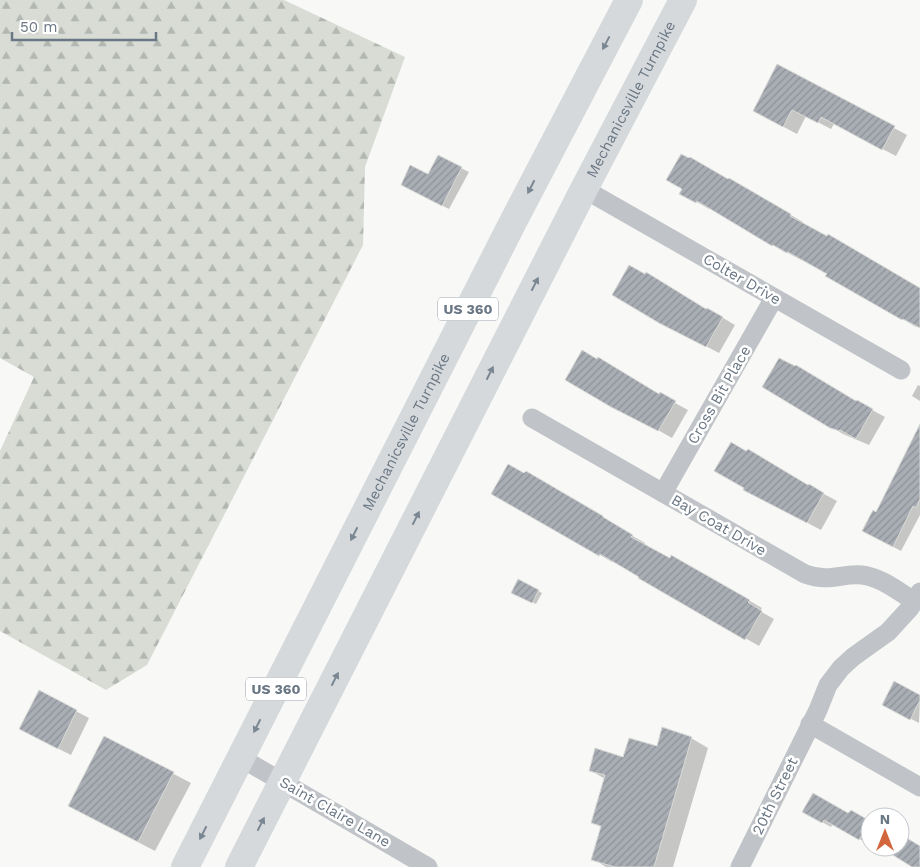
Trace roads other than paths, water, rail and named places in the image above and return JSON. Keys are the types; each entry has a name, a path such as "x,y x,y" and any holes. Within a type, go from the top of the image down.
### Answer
{"highway":[{"name":"Mechanicsville Turnpike","path":"185,867 518,211 629,0"},
{"name":"Mechanicsville Turnpike","path":"239,867 584,189 683,0"}],"street":[{"name":"Colter Drive","path":"584,189 901,370"},
{"name":"Cross Bit Place","path":"663,493 774,298"},
{"name":"Bay Coat Drive","path":"532,418 805,574 826,579 855,575 870,577 917,597"},
{"name":"20th Street","path":"740,867 828,685 846,662 888,632 917,597"},
{"path":"810,724 920,786"},
{"name":"Saint Claire Lane","path":"241,758 428,867"}]}
